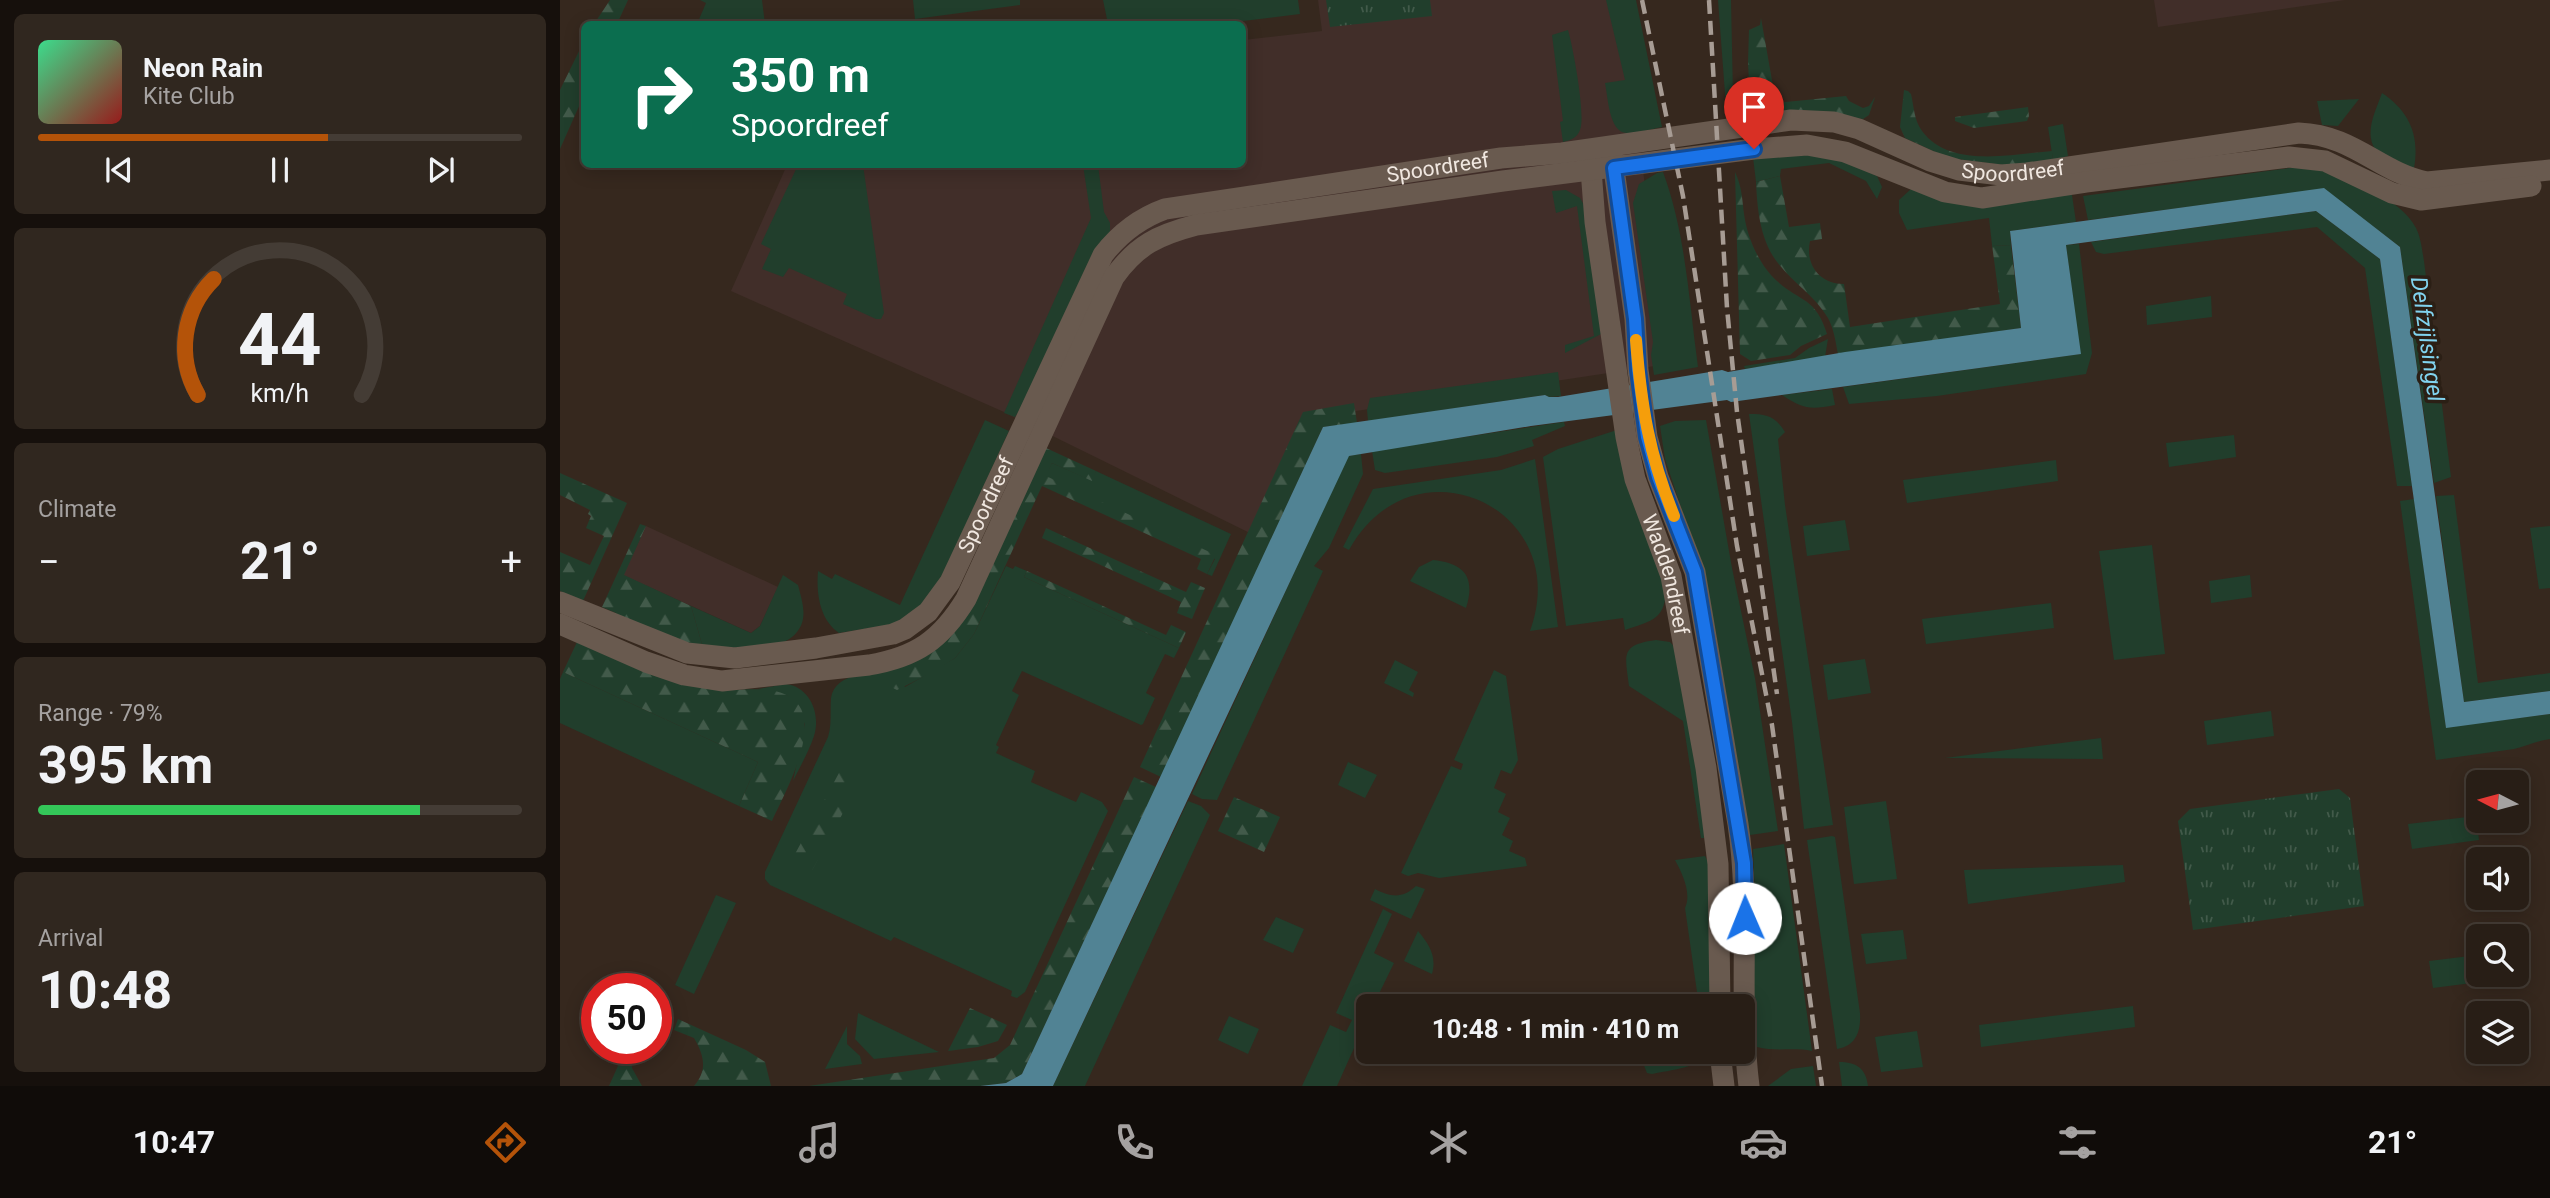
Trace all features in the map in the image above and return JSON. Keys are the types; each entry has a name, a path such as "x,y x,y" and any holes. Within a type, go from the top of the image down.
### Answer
{"main road":[{"name":"Spoordreef","path":"561,602 646,662 671,671 722,681 869,665 911,654 947,626 961,607 1034,451 1037,419 1103,254 1123,233 1149,215 1165,209 1501,158 1562,153 1791,120 1834,122 1859,129 1930,161 1959,170 2054,177"},
{"name":"Spoordreef","path":"2085,173 2299,133 2342,141 2408,177 2427,182 2550,170"},
{"name":"Waddendreef","path":"1611,144 1635,319 1638,370 1647,437 1658,477 1695,572 1744,863 1743,985 1749,1086"},
{"name":"Spoordreef","path":"560,625 687,653 735,658 881,638 905,629 928,612 944,593 1016,440 1037,419 1114,277 1127,260 1147,243 1165,233 1196,225 1472,185 1754,149 1807,145 1845,152 1930,187 1982,198 2054,177 2289,158 2325,162 2392,193 2421,200 2550,183"},
{"name":"Waddendreef","path":"1589,147 1595,222 1626,438 1635,479 1671,576 1696,706 1718,864 1720,994"},
{"path":"1721,1064 1724,1086"}],"shaded area":[{"path":"1318,0 1621,0 1668,364 1316,417 1258,537 1004,412 731,291 786,168 1246,168 1246,40 1322,31"},
{"path":"2154,0 2345,0 2158,27"},
{"path":"646,526 778,587 760,626 751,633 623,575"}],"green space":[{"path":"610,0 628,0 618,21 596,21"},
{"path":"700,0 762,0 765,21 698,21 706,3"},
{"path":"913,0 1020,0 1020,5 915,19"},
{"path":"1103,0 1298,0 1300,14 1243,21 1107,21"},
{"path":"1326,0 1430,0 1432,16 1330,27"},
{"path":"1606,0 1636,0 1662,127 1627,133 1616,127 1613,121 1605,83 1625,80"},
{"path":"1718,0 1731,0 1733,95 1726,107"},
{"path":"1761,18 1776,103 1846,96 1849,101 1863,108 1869,106 1875,97 1869,115 1863,119 1803,110 1751,118 1749,30 1760,25"},
{"path":"1568,30 1578,81 1581,122 1577,135 1563,142 1560,122 1563,121 1552,35"},
{"path":"581,47 581,102 560,149 560,90"},
{"path":"1904,90 1911,94 1919,127 1934,143 1948,151 1965,155 2001,156 2052,151 2053,160 2012,166 1948,158 1905,138 1900,127"},
{"path":"2382,93 2406,116 2414,135 2415,156 2412,169 2375,149 2372,142 2372,121"},
{"path":"2359,99 2338,126 2322,125 2317,101"},
{"path":"2028,107 2027,121 1974,128 1955,121 1955,117"},
{"path":"2063,124 2068,156 2053,160 2048,127"},
{"path":"1775,153 1831,156 1877,176 1882,187 1877,199 1866,181 1829,163 1781,169 1780,176 1756,182 1753,157"},
{"path":"2319,164 2386,198 2408,217 2418,232 2451,477 2434,483 2400,247 2324,189 2088,220 2083,196"},
{"path":"797,168 863,168 884,313 881,319 843,304 847,294 789,268 783,277 762,269 771,249 761,244"},
{"path":"1083,168 1098,168 1104,212 1110,223 1110,233 1028,396 1015,417 1004,413 1091,218"},
{"path":"1663,172 1682,244 1698,367 1654,375 1651,355 1653,342 1633,203 1639,184"},
{"path":"1735,172 1748,232 1759,259 1777,281 1818,313 1827,334 1801,346 1790,355 1751,361 1740,354"},
{"path":"1780,176 1789,227 1820,223 1822,239 1810,241 1812,265 1827,281 1844,284 1850,327 2000,304 1992,245 2011,246 2021,328 1838,355 1828,318 1781,267 1765,239 1759,215 1756,182"},
{"path":"1911,189 2072,195 2076,222 2010,231 2011,246 1992,245 1989,218 1907,230 1899,213 1899,200"},
{"path":"1566,190 1580,198 1585,207 1601,334 1565,353 1565,345 1594,336 1577,206 1556,213 1552,191"},
{"path":"2316,211 2380,259 2412,486 2397,486 2365,268 2317,227 2104,254 2096,252 2091,242"},
{"path":"2079,244 2092,353 2086,374 1937,396 1849,404 1843,387 2080,354 2066,245"},
{"path":"2211,296 2212,317 2147,325 2146,306"},
{"path":"1828,339 1825,357 1745,369 1744,366 1795,358"},
{"path":"1558,372 1561,396 1545,395 1368,421 1370,398"},
{"path":"1832,389 1835,405 1819,408 1801,406 1782,395"},
{"path":"1354,403 1357,423 1323,427 1161,777 1140,767 1303,412"},
{"path":"1749,414 1770,417 1778,422 1785,432 1778,439 1785,505 1833,825 1804,829 1792,722"},
{"path":"985,420 1009,431 933,596 900,623 839,633 823,614 818,571 832,579 835,574 900,605"},
{"path":"1706,420 1755,678 1778,831 1750,835 1715,627 1697,555 1665,459 1660,426 1675,421"},
{"path":"1564,422 1565,426 1532,440 1534,446 1497,457 1385,473 1375,470 1372,451"},
{"path":"1617,430 1666,586 1664,606 1650,621 1625,630 1623,618 1566,626 1543,457 1558,449"},
{"path":"2234,435 2236,457 2169,467 2166,443"},
{"path":"1046,448 1096,471 1092,481 1052,463 1046,476 1216,555 1207,574 1197,569 1201,559 1042,486 974,634 955,658 935,671 897,690 891,687 889,678 893,669 922,656"},
{"path":"1361,454 1363,474 1329,548 1314,566 1323,571 1217,800 1202,799 1192,794 1348,456"},
{"path":"1535,459 1558,627 1530,631 1538,587 1530,550 1509,521 1480,501 1446,492 1411,496 1377,515 1349,550 1343,547 1373,489 1501,470"},
{"path":"2056,460 2058,481 1907,503 1903,480"},
{"path":"1052,463 1091,480 1096,471 1231,534 1212,576 1207,574 1215,559 1045,476"},
{"path":"560,473 627,503 583,601 560,591 560,552 590,565 604,536 586,528 591,516 588,514 590,510 560,495"},
{"path":"2454,495 2478,683 2550,673 2550,691 2464,702 2436,496"},
{"path":"2414,499 2446,727 2550,714 2550,739 2514,749 2436,760 2400,501"},
{"path":"1845,520 1850,550 1807,556 1803,526"},
{"path":"640,524 646,526 624,575 691,606 703,648 615,617 616,613 602,607"},
{"path":"2550,526 2550,588 2539,589 2530,528"},
{"path":"1046,528 1186,592 1191,582 1205,588 1192,619 1177,613 1181,602 1042,538"},
{"path":"2152,545 2165,654 2114,660 2099,551"},
{"path":"1433,560 1453,564 1465,574 1469,588 1466,608 1410,581 1419,567"},
{"path":"1006,566 1027,571 1024,577 1179,648 1174,658 1165,654 1146,693 1155,698 1141,725 1022,671 1012,691 1019,695 996,745 999,747 996,753 1035,771 1031,782 1076,802 1081,792 1102,802 1108,811 1025,992 1017,998 1011,996 1012,991 894,937 891,941 770,885 765,879 765,872 828,737 834,689 847,678 893,669 905,687 955,658 974,634"},
{"path":"1027,571 1166,635 1171,625 1186,632 1179,648 1024,577"},
{"path":"783,575 798,585 802,599 802,623 795,634 773,646 744,649 703,648 691,606 751,633 760,626"},
{"path":"2250,575 2252,597 2211,603 2209,581"},
{"path":"2051,603 2054,628 1926,644 1922,619"},
{"path":"1656,640 1670,642 1678,651 1708,834 1704,835 1704,838 1701,838 1683,721 1629,686 1626,666 1628,653 1636,645"},
{"path":"577,642 732,690 770,690 790,697 800,708 804,722 804,739 793,776 772,821 739,806 758,762 563,672"},
{"path":"1865,659 1871,693 1828,700 1823,665"},
{"path":"1395,660 1418,672 1409,690 1414,693 1413,697 1384,683"},
{"path":"1494,670 1506,676 1518,760 1511,774 1501,770 1494,788 1506,794 1498,812 1510,818 1502,835 1513,841 1509,851 1525,858 1527,866 1439,878 1418,873 1408,876 1401,873 1451,766 1461,770 1463,764 1454,760"},
{"path":"563,672 758,762 739,806 560,723 560,679"},
{"path":"786,684 801,690 807,696 812,703 816,719 812,742 793,781 805,724 788,696 758,689"},
{"path":"2271,711 2274,736 2207,745 2204,721"},
{"path":"2101,738 2103,759 1945,758"},
{"path":"1348,762 1377,775 1365,798 1338,785"},
{"path":"844,771 859,783 806,878 789,868 789,865 839,773"},
{"path":"1134,777 1156,787 1022,1074 1006,1083 980,1086 809,1086 994,1058 1010,1045"},
{"path":"2339,789 2350,798 2364,906 2193,930 2178,821 2190,809"},
{"path":"1234,797 1280,817 1264,852 1218,831"},
{"path":"1188,801 1201,806 1210,815 1085,1086 1053,1086"},
{"path":"1886,801 1897,879 1854,884 1844,807"},
{"path":"2466,817 2466,833 2478,833 2479,840 2412,849 2408,824"},
{"path":"1835,837 1860,1013 1860,1025 1853,1041 1837,1049 1807,840"},
{"path":"1784,844 1812,1051 1757,1047 1755,994 1751,994 1755,922 1753,849"},
{"path":"1705,856 1707,860 1712,860 1712,994 1697,994 1685,908 1687,890 1675,860"},
{"path":"2123,865 2125,882 1968,904 1964,870"},
{"path":"1416,886 1425,889 1411,919 1370,900 1375,889 1386,894 1401,895"},
{"path":"716,895 736,903 694,994 675,985"},
{"path":"1383,909 1392,914 1374,953 1394,963 1379,994 1356,994 1356,1044 1337,1086 1302,1086 1330,1025 1346,1032 1352,1020 1336,1013"},
{"path":"1276,917 1304,929 1293,953 1263,940"},
{"path":"1903,930 1907,959 1866,964 1861,934"},
{"path":"1418,931 1431,951 1432,974 1404,961"},
{"path":"2466,956 2466,984 2433,988 2429,961"},
{"path":"2133,1006 2135,1027 1981,1047 1979,1025"},
{"path":"970,1008 1007,1025 998,1041 948,1051"},
{"path":"858,1013 939,1052 874,1059 855,1039"},
{"path":"1229,1016 1259,1029 1248,1054 1218,1040"},
{"path":"678,1019 746,1050 765,1062 771,1086 694,1086 703,1068 702,1056 694,1038 674,1030"},
{"path":"847,1026 847,1044 860,1056 862,1064 825,1069"},
{"path":"1917,1031 1923,1067 1881,1072 1875,1037"},
{"path":"1839,1062 1859,1067 1868,1086 1842,1086"},
{"path":"619,1064 632,1064 642,1086 609,1086"},
{"path":"1643,1064 1695,1064 1676,1070 1647,1073"},
{"path":"1813,1066 1816,1086 1768,1086 1791,1069"}],"water":[{"path":"2324,188 2400,247 2464,702 2550,691 2550,714 2446,728 2380,259 2316,211 2066,245 2081,354 1731,402 1727,400 1531,426 1349,456 1053,1086 980,1086 1006,1083 1022,1074 1323,427 1545,395 1558,397 1722,370 1728,372 1845,352 2021,328 2010,231"}],"railway":[{"path":"1642,0 1683,196 1737,546 1772,725 1822,1086"},
{"path":"1709,0 1727,308 1737,412 1777,694"}],"slow traffic":[{"path":"1636,340 1647,437 1658,477 1674,516"}],"route":[{"path":"1745,918 1744,863 1709,642 1695,572 1658,477 1647,437 1638,370 1635,319 1614,168 1754,149"}],"water label":[{"name":"Delfzijlsingel","path":"2427,339"}]}
